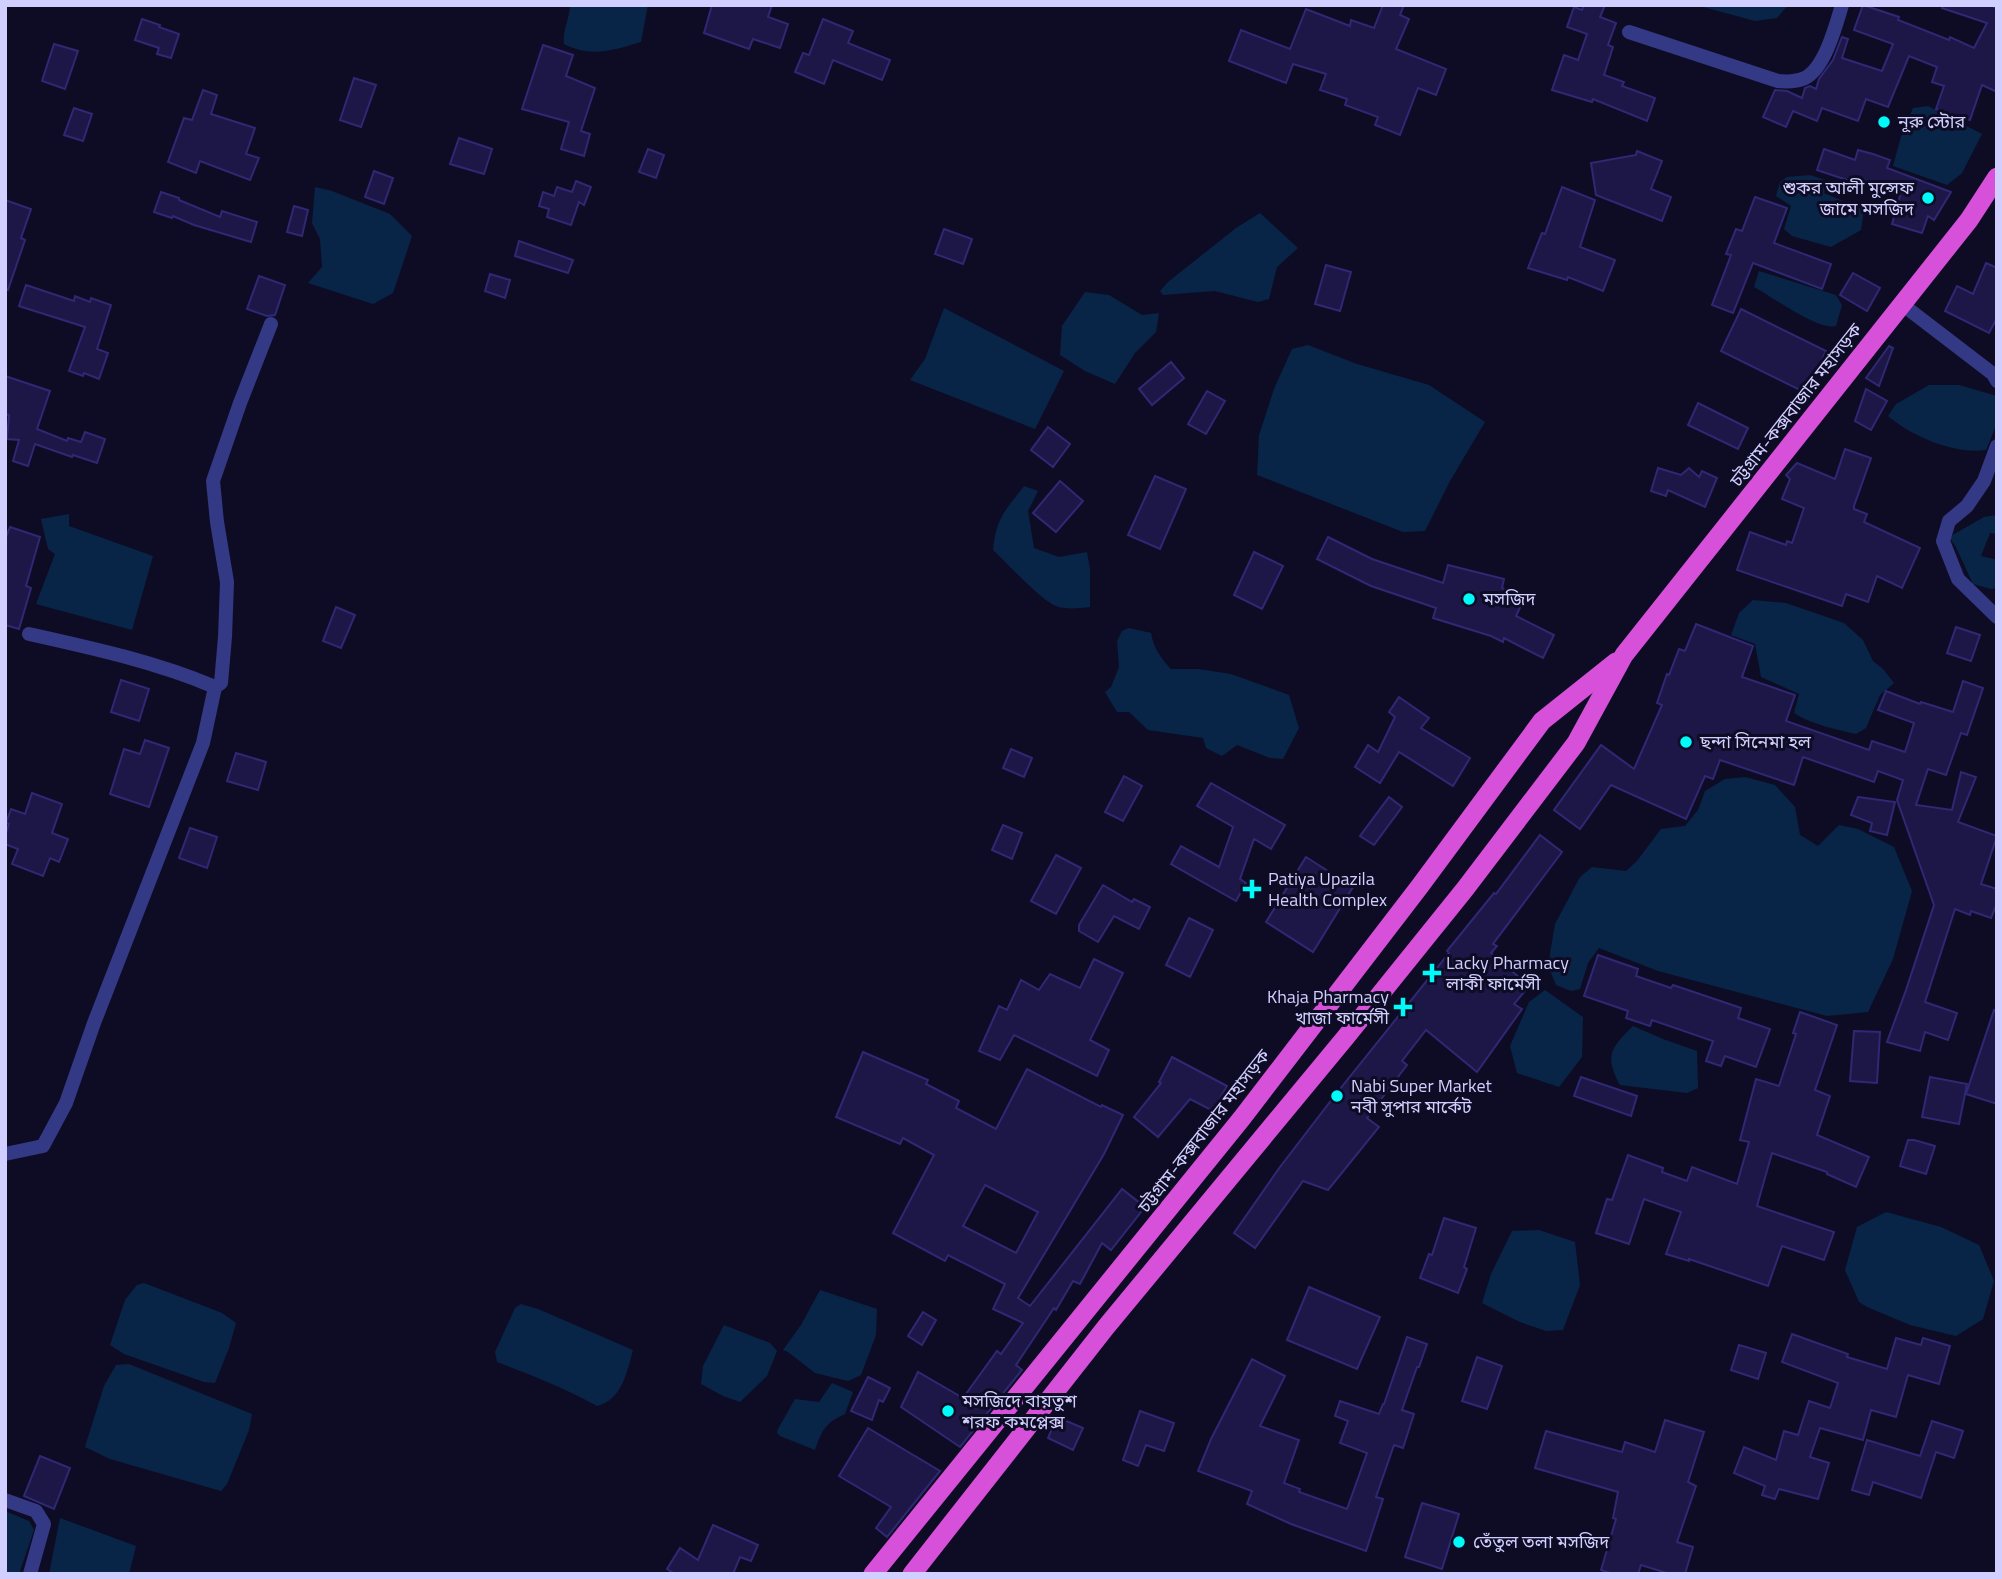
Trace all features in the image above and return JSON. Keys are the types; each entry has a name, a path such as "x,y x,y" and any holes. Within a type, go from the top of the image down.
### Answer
{"highway":[{"name":"চট্টগ্রাম-কক্সবাজার মহাসড়ক","path":"912,1574 1106,1327 1465,889 1576,743 1624,655 1903,305 1969,220 1997,177"},
{"name":"চট্টগ্রাম-কক্সবাজার মহাসড়ক","path":"873,1574 1242,1118 1420,886 1542,721 1624,655"}],"street":[{"path":"1629,32 1778,81 1791,82 1808,77 1823,58 1842,5"},
{"path":"1903,305 1993,374 1997,381"},
{"path":"5,1154 43,1146 66,1103 94,1023 203,743 215,687 220,683 225,637 227,582 213,481 271,324"},
{"path":"1997,446 1984,481 1967,506 1949,521 1944,541 1958,579 1997,617"},
{"path":"29,634 88,647 215,687"},
{"path":"5,1500 36,1511 44,1524 30,1574"}],"water":[{"path":"570,5 648,5 641,42 593,52 564,44"},
{"path":"1696,5 1788,5 1777,18 1755,21"},
{"path":"1928,106 1982,134 1962,173 1947,185 1893,166 1913,108"},
{"path":"1810,175 1828,181 1824,193 1864,210 1861,230 1831,247 1792,236 1784,229 1791,206 1776,196 1780,182 1787,177"},
{"path":"315,187 390,214 412,236 393,293 373,304 308,283 322,267 320,239 312,223"},
{"path":"1260,213 1298,248 1277,267 1269,299 1258,302 1215,291 1163,295 1160,291 1168,282 1236,228"},
{"path":"1759,271 1836,295 1842,305 1836,326 1828,326 1807,318 1754,287"},
{"path":"1085,292 1109,295 1142,315 1159,313 1156,332 1135,353 1115,384 1085,371 1060,355 1062,326"},
{"path":"944,308 1064,371 1035,429 910,380 925,359"},
{"path":"1308,345 1357,364 1429,385 1485,422 1450,481 1425,531 1403,532 1257,475 1259,435 1274,389 1292,349"},
{"path":"1929,385 1959,385 1997,396 1997,423 1986,450 1947,447 1921,437 1888,416 1896,404"},
{"path":"1024,486 1038,491 1028,511 1034,548 1059,557 1087,552 1090,607 1064,608 1050,603 993,550 999,522"},
{"path":"69,514 69,526 153,556 132,630 36,604 55,554 48,549 41,519"},
{"path":"1997,515 1997,534 1990,533 1981,556 1997,560 1997,588 1991,589 1973,584 1949,537 1984,517"},
{"path":"1753,600 1786,603 1844,623 1863,640 1873,661 1894,683 1880,695 1866,728 1856,734 1809,721 1794,713 1799,694 1761,677 1755,644 1731,635 1739,613"},
{"path":"1129,628 1151,633 1158,652 1171,669 1198,669 1231,674 1289,695 1299,728 1283,759 1270,758 1237,745 1222,756 1206,748 1203,738 1148,730 1129,712 1117,712 1105,692 1111,687 1119,667 1117,641 1122,631"},
{"path":"1745,777 1775,785 1795,807 1800,835 1818,846 1839,825 1858,829 1894,847 1912,891 1893,959 1868,1012 1827,1016 1658,971 1599,948 1588,963 1580,989 1571,991 1556,985 1548,966 1555,924 1580,877 1592,867 1626,871 1661,829 1685,826 1698,810 1705,791 1725,779"},
{"path":"1545,990 1583,1017 1582,1057 1559,1087 1517,1073 1510,1046 1529,1002"},
{"path":"1633,1026 1697,1051 1698,1088 1687,1093 1620,1085 1612,1066 1612,1052"},
{"path":"1886,1212 1941,1227 1979,1245 1994,1281 1983,1319 1956,1336 1910,1325 1859,1302 1845,1270 1857,1227"},
{"path":"1539,1230 1575,1242 1580,1285 1563,1330 1546,1331 1520,1322 1482,1303 1491,1274 1512,1231"},
{"path":"144,1283 222,1313 236,1323 215,1383 204,1382 124,1354 110,1345 125,1300 137,1285"},
{"path":"820,1290 877,1309 876,1335 861,1375 848,1381 815,1373 783,1350 801,1325"},
{"path":"521,1304 633,1350 622,1384 612,1398 597,1406 497,1362 495,1352 515,1308"},
{"path":"724,1325 770,1343 777,1351 767,1376 740,1402 701,1384 703,1366"},
{"path":"129,1364 252,1414 249,1430 227,1484 221,1491 110,1459 85,1447 104,1386 116,1365"},
{"path":"832,1383 853,1392 845,1414 825,1428 815,1450 777,1433 795,1399 819,1402"},
{"path":"5,1511 29,1521 34,1530 19,1574 5,1574"},
{"path":"60,1518 136,1546 129,1574 49,1574"}],"building":[{"path":"712,5 772,5 768,17 788,24 780,48 753,39 749,49 704,33"},
{"path":"1383,5 1404,5 1400,15 1409,19 1396,49 1446,69 1436,95 1418,88 1400,135 1375,125 1378,117 1345,105 1347,99 1320,90 1326,74 1293,64 1286,83 1229,61 1241,30 1290,49 1306,9 1350,26 1351,20 1374,28"},
{"path":"1584,5 1605,5 1600,17 1616,23 1608,45 1613,47 1604,75 1624,82 1622,86 1655,98 1647,121 1593,99 1592,102 1552,90 1564,55 1578,60 1587,34 1567,27 1574,7 1582,10"},
{"path":"1863,5 1974,48 1987,23 1942,8 1943,5 1997,5 1997,92 1982,85 1970,120 1936,109 1944,86 1932,82 1937,67 1909,56 1888,107 1866,99 1858,121 1822,108 1817,121 1793,111 1786,127 1763,117 1775,90 1787,91 1802,98 1805,88 1810,86 1816,89 1819,79 1833,60 1842,37 1848,39 1842,58 1882,71 1893,44 1854,30"},
{"path":"142,19 179,34 171,58 157,54 159,48 135,40"},
{"path":"823,19 853,31 848,43 890,60 882,80 833,60 824,84 795,72 803,53 809,55"},
{"path":"54,44 78,51 65,89 42,81"},
{"path":"543,45 573,55 566,76 595,88 581,131 590,134 584,156 561,149 569,122 522,109"},
{"path":"354,78 376,85 361,127 340,120"},
{"path":"203,90 217,95 211,114 255,128 246,154 259,158 250,180 200,161 196,173 168,162 184,118 192,120"},
{"path":"74,108 92,114 83,141 64,135"},
{"path":"459,138 492,149 484,174 450,164"},
{"path":"648,149 664,155 656,178 639,172"},
{"path":"1824,149 1855,160 1858,150 1873,154 1890,160 1887,168 1951,192 1934,220 1928,216 1922,233 1892,224 1900,196 1886,191 1887,188 1860,179 1859,184 1817,170"},
{"path":"1637,151 1662,161 1651,189 1671,197 1662,221 1596,195 1591,163 1636,155"},
{"path":"374,171 393,178 384,204 365,197"},
{"path":"576,181 591,187 584,205 579,202 571,225 547,217 549,209 539,206 543,192 554,196 557,187 572,192"},
{"path":"1562,187 1595,200 1580,247 1615,260 1603,291 1568,277 1567,280 1528,268 1542,233 1545,234"},
{"path":"161,192 220,217 222,211 257,222 251,242 154,212"},
{"path":"1755,197 1787,208 1774,243 1831,264 1822,289 1753,263 1733,313 1712,305 1731,255 1726,254 1736,229 1742,231"},
{"path":"5,200 31,209 21,238 25,240 8,290 5,289"},
{"path":"294,206 308,210 302,236 287,232"},
{"path":"944,229 972,239 963,264 935,254"},
{"path":"519,241 573,260 568,273 515,256"},
{"path":"1986,263 1997,268 1997,318 1989,333 1945,311 1957,286 1973,294"},
{"path":"1326,265 1351,272 1340,311 1315,304"},
{"path":"1853,273 1880,288 1867,311 1840,295"},
{"path":"490,274 510,280 505,298 485,291"},
{"path":"259,276 285,285 275,315 267,316 247,309"},
{"path":"26,285 74,301 75,296 90,302 91,298 111,305 97,349 108,353 99,379 69,371 85,327 19,306"},
{"path":"1741,309 1826,351 1806,393 1721,351"},
{"path":"1889,346 1893,348 1879,386 1866,378"},
{"path":"1171,362 1184,378 1152,405 1139,389"},
{"path":"5,376 50,391 37,429 67,441 68,438 81,442 85,432 105,439 97,463 35,444 28,466 13,461 19,440 7,439 9,415 5,414"},
{"path":"1866,389 1887,401 1871,430 1855,421"},
{"path":"1207,391 1225,401 1206,434 1188,424"},
{"path":"1698,403 1748,428 1738,449 1688,425"},
{"path":"1048,427 1070,444 1053,467 1031,450"},
{"path":"1845,449 1871,458 1854,509 1867,514 1864,522 1920,548 1902,588 1877,576 1868,602 1846,594 1842,606 1737,570 1750,532 1786,545 1787,541 1792,543 1804,508 1782,499 1790,479 1786,475 1797,463 1835,479"},
{"path":"1658,468 1681,475 1689,468 1699,477 1702,471 1717,478 1705,507 1668,490 1666,496 1651,491"},
{"path":"1155,476 1186,489 1160,549 1128,535"},
{"path":"1060,481 1083,501 1056,532 1033,513"},
{"path":"10,527 40,537 26,586 31,588 19,629 5,625 5,540"},
{"path":"1328,537 1372,559 1443,583 1448,565 1504,579 1502,588 1524,599 1516,616 1554,635 1543,658 1504,638 1503,642 1433,618 1436,608 1371,586 1317,559"},
{"path":"1254,552 1283,566 1262,609 1234,595"},
{"path":"336,607 355,615 341,648 323,641"},
{"path":"1696,624 1753,646 1742,677 1795,695 1786,721 1869,750 1872,741 1905,752 1914,723 1878,710 1886,691 1920,704 1921,702 1953,712 1963,681 1983,688 1967,735 1961,733 1946,775 1928,769 1916,805 1952,810 1961,772 1976,777 1958,822 1997,836 1981,884 1997,889 1997,903 1991,918 1971,911 1970,915 1955,909 1925,1002 1957,1013 1948,1040 1925,1032 1920,1051 1887,1042 1934,905 1897,800 1903,780 1878,771 1874,782 1803,757 1794,785 1720,760 1713,779 1705,776 1686,819 1611,785 1580,829 1554,810 1601,745 1634,769 1662,705 1657,703 1667,674 1669,675 1679,649 1685,651"},
{"path":"1956,627 1980,635 1971,661 1947,653"},
{"path":"121,680 149,689 139,721 111,712"},
{"path":"1399,697 1429,718 1421,728 1470,758 1453,786 1399,752 1380,783 1355,767 1368,745 1378,752 1395,717 1389,712"},
{"path":"145,740 169,748 149,807 110,794 124,749 140,754"},
{"path":"1011,749 1032,758 1024,777 1003,768"},
{"path":"236,753 266,762 258,790 227,781"},
{"path":"1124,776 1142,786 1123,821 1105,812"},
{"path":"1211,783 1285,825 1271,849 1254,839 1240,879 1246,883 1236,901 1171,864 1181,846 1219,867 1233,827 1197,806"},
{"path":"32,793 62,804 52,833 68,839 59,862 50,858 43,876 12,864 18,849 5,844 9,824 6,823 11,809 25,814"},
{"path":"1389,797 1402,807 1374,845 1360,836"},
{"path":"1858,797 1895,802 1887,835 1870,831 1872,823 1851,815"},
{"path":"1003,825 1022,833 1012,859 992,850"},
{"path":"190,828 217,837 207,868 179,858"},
{"path":"1540,835 1562,852 1493,944 1497,946 1491,953 1529,986 1514,1004 1522,1009 1477,1072 1426,1030 1402,1061 1407,1065 1367,1118 1379,1127 1328,1190 1303,1181 1255,1248 1234,1233 1336,1094"},
{"path":"1056,855 1081,868 1056,914 1031,901"},
{"path":"1306,857 1353,887 1313,952 1266,922"},
{"path":"1103,885 1132,902 1134,899 1150,907 1139,929 1114,916 1098,942 1079,931 1079,925"},
{"path":"1189,918 1213,930 1190,977 1166,965"},
{"path":"1598,955 1638,969 1636,976 1671,988 1673,985 1741,1008 1738,1018 1770,1029 1756,1067 1725,1056 1721,1066 1706,1061 1713,1041 1652,1020 1650,1026 1626,1018 1628,1011 1584,996"},
{"path":"1094,959 1123,973 1090,1040 1109,1050 1097,1076 1014,1035 1000,1060 979,1051 999,1006 1007,1010 1021,980 1039,990 1050,974 1080,988"},
{"path":"1994,1010 1997,1011 1997,1104 1966,1094"},
{"path":"1800,1012 1837,1025 1815,1090 1830,1096 1817,1135 1869,1157 1856,1187 1827,1172 1772,1153 1757,1206 1834,1232 1824,1260 1782,1246 1768,1286 1689,1259 1666,1254 1681,1212 1644,1199 1629,1244 1596,1233 1607,1199 1612,1200 1628,1155 1663,1168 1662,1172 1687,1181 1692,1167 1737,1184 1749,1142 1740,1140 1756,1079 1779,1086 1796,1034 1793,1033"},
{"path":"1854,1031 1880,1032 1877,1083 1850,1081"},
{"path":"863,1052 928,1080 926,1084 959,1101 956,1108 996,1129 1027,1069 1101,1107 1102,1105 1123,1115 1104,1154 1018,1298 1030,1306 1122,1189 1145,1207 1111,1250 1102,1243 1080,1284 1073,1281 1056,1310 1054,1308 1016,1365 1022,1370 960,1447 901,1407 918,1372 963,1398 997,1351 1001,1354 1023,1323 993,1309 1005,1284 948,1255 945,1261 893,1233 934,1155 903,1138 900,1144 836,1117","holes":["985,1185 1038,1212 1016,1253 963,1226"]},
{"path":"1172,1057 1227,1086 1213,1111 1190,1099 1158,1137 1134,1117 1161,1083 1159,1082"},
{"path":"1581,1077 1637,1096 1631,1116 1574,1096"},
{"path":"1930,1077 1967,1084 1959,1124 1922,1117"},
{"path":"1908,1140 1935,1146 1926,1174 1900,1166"},
{"path":"1444,1218 1476,1228 1464,1267 1467,1269 1458,1293 1420,1278 1429,1254 1432,1255"},
{"path":"1309,1287 1380,1317 1357,1369 1287,1340"},
{"path":"923,1312 936,1320 922,1345 908,1336"},
{"path":"1792,1334 1848,1354 1847,1357 1887,1369 1896,1338 1921,1345 1923,1338 1950,1346 1939,1384 1908,1375 1896,1417 1871,1410 1863,1440 1820,1428 1810,1457 1829,1463 1818,1499 1779,1489 1775,1499 1762,1495 1765,1486 1734,1473 1744,1447 1776,1460 1784,1431 1798,1435 1809,1401 1830,1408 1838,1383 1782,1362"},
{"path":"1407,1337 1427,1344 1402,1410 1414,1414 1403,1448 1394,1445 1376,1497 1383,1499 1366,1551 1291,1524 1247,1504 1252,1491 1198,1471 1211,1439 1252,1359 1285,1376 1260,1426 1299,1440 1284,1483 1300,1489 1299,1492 1347,1509 1367,1453 1340,1443 1348,1421 1335,1416 1340,1401 1379,1414"},
{"path":"1739,1345 1766,1353 1758,1379 1731,1370"},
{"path":"1477,1357 1502,1366 1487,1409 1462,1401"},
{"path":"868,1377 890,1388 883,1402 879,1400 872,1420 851,1411"},
{"path":"1140,1411 1174,1423 1164,1451 1146,1445 1138,1466 1123,1460"},
{"path":"1057,1417 1083,1428 1073,1450 1048,1438"},
{"path":"1665,1420 1704,1432 1688,1482 1696,1486 1677,1542 1693,1547 1685,1574 1670,1574 1641,1565 1638,1574 1613,1574 1601,1570 1616,1519 1613,1518 1618,1492 1535,1468 1546,1431 1622,1452 1625,1442 1655,1452"},
{"path":"1932,1421 1963,1431 1954,1458 1936,1452 1921,1498 1873,1482 1869,1495 1852,1490 1867,1440 1920,1456"},
{"path":"868,1428 940,1471 887,1537 876,1528 891,1507 839,1476"},
{"path":"40,1456 70,1468 54,1509 24,1496"},
{"path":"1422,1503 1459,1514 1442,1569 1405,1557"},
{"path":"713,1525 758,1545 751,1561 740,1557 733,1574 675,1574 667,1569 680,1548 698,1560"}],"place":[{"name":"নূরু স্টোর","path":"1884,122"},
{"name":"শুকর আলী মুন্সেফ জামে মসজিদ","path":"1928,198"},
{"name":"মসজিদ","path":"1469,599"},
{"name":"ছন্দা সিনেমা হল","path":"1686,742"},
{"name":"Patiya Upazila Health Complex","path":"1252,889"},
{"name":"Lacky Pharmacy লাকী ফার্মেসী","path":"1432,973"},
{"name":"Khaja Pharmacy খাজা ফার্মেসী","path":"1403,1007"},
{"name":"Nabi Super Market নবী সুপার মার্কেট","path":"1337,1096"},
{"name":"মসজিদে বায়তুশ শরফ কমপ্লেক্স","path":"948,1411"},
{"name":"তেঁতুল তলা মসজিদ","path":"1459,1542"}]}
